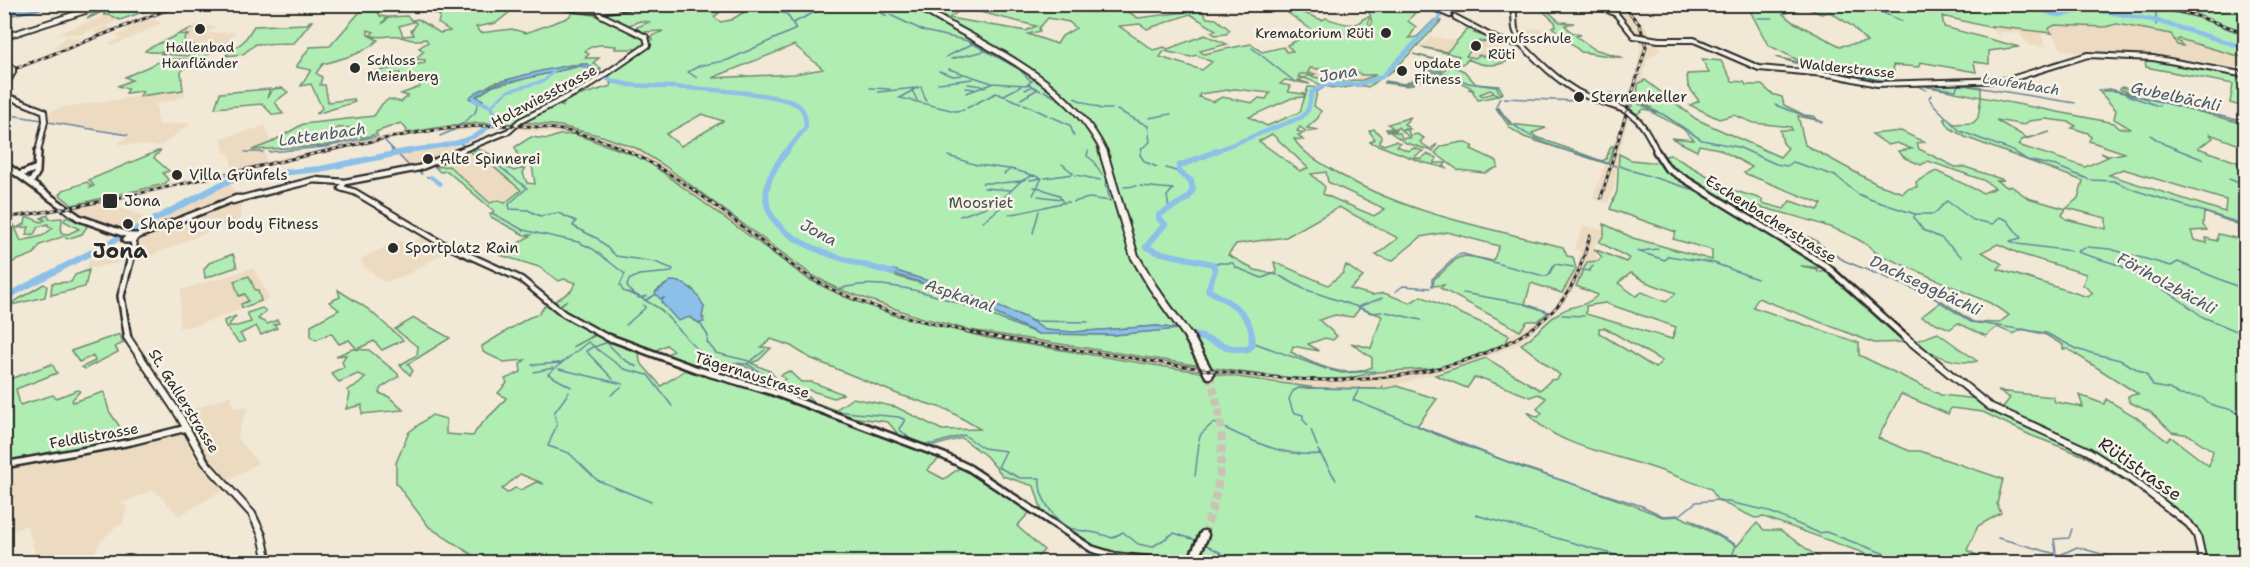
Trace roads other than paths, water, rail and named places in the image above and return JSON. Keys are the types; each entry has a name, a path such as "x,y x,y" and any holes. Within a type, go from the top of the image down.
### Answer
{"highway":[{"path":"914,4 1033,74 1060,94 1081,116 1097,138 1107,161 1124,230 1134,255 1193,342 1209,375"},
{"path":"1192,562 1202,540"}],"main road":[{"path":"4,37 107,4"},
{"path":"556,4 573,10 599,10 640,4"},
{"path":"975,4 1023,4"},
{"path":"1512,4 1515,13 1513,29 1521,44"},
{"path":"1595,4 1616,14 1629,32"},
{"name":"Walderstrasse","path":"1629,32 1634,36 1659,40 1694,40 1759,68 1835,75 1887,84 2008,80 2088,55 2153,58 2246,75"},
{"name":"Eschenbacherstrasse","path":"1521,44 1575,90 1635,115 1644,125 1658,157 1667,168 1826,266 1873,311 1974,396 2000,413 2033,428"},
{"path":"4,60 13,70 4,88"},
{"path":"4,95 44,111 45,120 38,148 37,168 31,182"},
{"path":"4,164 87,222 131,236"},
{"path":"19,175 37,168"},
{"name":"St. Gallerstrasse","path":"131,236 134,246 120,296 125,331 187,428 205,462 257,521 268,562"},
{"name":"Rütistrasse","path":"2033,428 2101,458 2177,513 2197,535 2203,562"}],"street":[{"path":"1425,4 1501,41 1521,44"},
{"name":"Holzwiesstrasse","path":"131,236 233,201 314,180 345,182 419,168 507,132 520,121 611,74 625,59 645,47 649,41 624,24 599,15 599,10"},
{"name":"Tägernaustrasse","path":"345,182 341,188 354,192 446,246 524,280 564,314 611,339 698,370 770,391 945,456 976,472 1092,549 1115,556 1170,562"},
{"name":"Feldlistrasse","path":"4,465 131,442 187,428"}],"water":[{"path":"4,5 58,5 8,16 5,15"},
{"path":"587,64 605,75 602,77 580,66 493,86 476,96 483,100 479,103 469,98 477,92 506,80 562,67"},
{"path":"893,270 954,289 1027,318 1045,330 1073,332 1157,326 1179,329 1113,335 1039,334 945,290 885,271"},
{"path":"671,281 682,283 699,297 704,307 702,317 704,322 699,323 690,317 678,321 661,302 664,298 660,299 655,293"}],"waterway":[{"path":"697,78 688,72 699,66 728,60 796,29 787,14 766,10 769,4"},
{"path":"866,4 887,16"},
{"name":"Jona","path":"1213,152 1302,117 1308,110 1312,92 1324,85 1359,84 1382,77 1439,18 1446,4"},
{"path":"1863,4 1902,21"},
{"name":"Jona","path":"2036,4 2047,12 2058,15 2064,15 2082,7 2157,21 2246,48"},
{"path":"793,23 827,6"},
{"path":"2156,8 2156,25"},
{"path":"890,15 924,31 968,41 1019,69 1031,81"},
{"path":"1758,18 1772,18"},
{"path":"946,57 972,44"},
{"path":"1252,48 1295,82"},
{"path":"951,59 985,51"},
{"name":"Laufenbach","path":"1797,63 1885,81"},
{"path":"949,69 992,83 1027,85"},
{"path":"491,106 508,91 544,81 554,71"},
{"path":"939,71 953,76 962,75"},
{"path":"1385,82 1406,85 1432,72 1442,72 1468,83 1497,87 1500,94"},
{"name":"Jona","path":"598,73 612,81 630,85 745,93 769,96 799,106 803,110 806,127 786,152"},
{"path":"938,83 973,79"},
{"path":"1029,83 1035,79"},
{"path":"968,84 982,86"},
{"path":"966,93 992,84"},
{"path":"1028,84 1038,89"},
{"name":"Laufenbach","path":"1928,87 1956,90 1958,85 1963,85 2075,103"},
{"path":"1004,95 1021,86"},
{"name":"Laufenbach","path":"1918,86 1926,90"},
{"path":"912,91 919,87"},
{"path":"921,87 926,101"},
{"path":"1025,90 1031,87"},
{"path":"870,88 890,89"},
{"path":"878,92 916,88"},
{"path":"966,88 974,89"},
{"path":"1021,99 1038,89"},
{"path":"899,98 912,91"},
{"path":"912,91 917,100"},
{"path":"1044,91 1062,101"},
{"name":"Gubelbächli","path":"2102,91 2115,91 2246,122"},
{"path":"967,108 996,93 1021,103"},
{"path":"1602,98 1612,93 1627,100"},
{"name":"Gubelbächli","path":"2126,95 2159,106"},
{"path":"901,98 955,111 964,110"},
{"path":"1074,98 1101,109 1112,109"},
{"path":"1496,106 1500,98"},
{"path":"1504,98 1577,101"},
{"name":"Jona","path":"401,152 454,143 479,134 489,127 496,117 491,106 474,100"},
{"path":"1930,100 1937,108"},
{"path":"1635,102 1664,115 1702,140 1738,147 1776,164 1787,166 1793,162 1836,176 1858,194 1915,214"},
{"path":"459,126 475,113 478,103"},
{"path":"1024,104 1047,115"},
{"path":"1775,105 1822,122"},
{"name":"Dachseggbächli","path":"1497,108 1508,120 1534,138 1563,150 1610,164"},
{"path":"1938,109 1960,131 2013,151 2027,160 2056,166 2090,180 2114,181 2134,190 2246,225"},
{"path":"1117,110 1148,126 1150,142 1142,148 1140,155 1145,162 1157,167"},
{"path":"4,114 42,120"},
{"path":"1149,118 1171,114"},
{"path":"1050,116 1070,125 1074,136"},
{"path":"48,122 128,135"},
{"path":"440,136 454,130"},
{"path":"2150,135 2164,144 2204,160"},
{"name":"Lattenbach","path":"269,152 325,147 378,136"},
{"name":"Jona","path":"385,141 408,165"},
{"name":"Lattenbach","path":"457,142 487,157 527,188 509,204 510,209 528,210 540,216 558,213 576,221 573,226 598,239 616,256 655,262 673,269 672,272 639,275 629,280 627,286 631,292 640,297"},
{"path":"391,148 393,153"},
{"name":"Jona","path":"4,298 226,182 250,176 320,169 409,151"},
{"name":"Jona","path":"787,151 770,179 767,202 775,221 793,237 816,249 842,259 893,273"},
{"path":"1088,151 1087,156 1095,162"},
{"name":"Jona","path":"1217,151 1179,166 1179,172 1191,181 1193,189 1188,198 1159,215 1159,219 1165,224 1146,247 1157,252 1213,264 1215,270 1208,290 1238,308 1248,322 1252,339"},
{"path":"245,152 263,152"},
{"path":"948,156 977,165"},
{"path":"1062,164 1073,173"},
{"path":"1095,164 1102,175"},
{"path":"979,165 1011,169"},
{"name":"Dachseggbächli","path":"1620,166 1631,170"},
{"path":"1166,168 1179,172"},
{"path":"1004,174 1011,169"},
{"path":"1011,169 1016,170"},
{"path":"415,170 422,174"},
{"path":"1018,171 1033,175"},
{"name":"Dachseggbächli","path":"1633,171 1691,189"},
{"path":"1045,178 1073,174"},
{"path":"1021,181 1033,175"},
{"path":"1033,175 1042,178 1037,187"},
{"path":"1076,175 1100,180"},
{"path":"427,177 432,177"},
{"path":"431,177 440,184"},
{"path":"1030,180 1041,178"},
{"path":"2229,179 2246,186"},
{"path":"1106,180 1105,186 1108,187"},
{"path":"974,211 998,203 1021,181"},
{"path":"1001,183 1021,181"},
{"path":"982,183 999,183"},
{"path":"1124,187 1136,186"},
{"path":"1140,186 1173,189 1167,196 1169,209"},
{"path":"1033,187 1037,187"},
{"path":"1033,195 1037,187"},
{"path":"1037,187 1041,188"},
{"path":"1073,202 1089,198 1110,201 1107,187"},
{"path":"984,188 1010,190"},
{"path":"1042,189 1059,195 1063,202"},
{"name":"Dachseggbächli","path":"1693,190 1733,212"},
{"path":"1038,196 1061,199"},
{"path":"954,198 968,201"},
{"path":"971,201 1000,200"},
{"path":"1915,214 1934,214 1947,201 1973,220 1993,224 1999,217 2007,220 2021,238 2010,241 2017,244 2072,251"},
{"path":"1009,214 1069,202"},
{"path":"983,222 1001,207"},
{"path":"1033,233 1039,211"},
{"path":"960,216 972,212"},
{"path":"492,213 523,230 578,242 593,249 625,274 620,285 623,291 640,298"},
{"path":"1915,214 1914,218 1923,230 1941,238 1962,257"},
{"name":"Dachseggbächli","path":"1777,229 1824,247"},
{"path":"2087,247 2110,249 2171,266 2178,262 2246,290"},
{"name":"Föriholzbächli","path":"2078,251 2085,248"},
{"path":"1641,251 1658,249"},
{"path":"1637,251 1665,260 1668,256 1714,263 1757,279"},
{"name":"Dachseggbächli","path":"1830,252 1845,261 1931,296 1971,322 2046,333 2079,350 2120,360 2146,374 2153,386 2169,389 2180,395 2201,397 2212,405 2232,410 2246,419"},
{"name":"Föriholzbächli","path":"2077,252 2119,265 2173,295 2203,317 2246,335"},
{"path":"1432,286 1432,279 1458,255 1463,254 1544,276 1548,276 1555,264 1573,267"},
{"path":"1211,263 1233,263 1235,267 1262,278 1275,273"},
{"path":"1582,270 1589,271 1593,266"},
{"path":"1280,276 1304,289 1358,307"},
{"name":"Aspkanal","path":"840,289 862,285 886,285 912,290 966,306 1036,333"},
{"path":"1395,292 1403,286 1430,288"},
{"path":"1463,293 1525,304 1549,312"},
{"path":"646,300 655,295"},
{"name":"Lattenbach","path":"640,297 647,296"},
{"name":"Lattenbach","path":"641,298 660,309 708,361 747,364"},
{"path":"1358,307 1382,298"},
{"path":"1358,307 1371,313 1382,312"},
{"path":"626,325 645,308"},
{"path":"1386,312 1421,320"},
{"path":"1562,315 1584,316"},
{"path":"1029,321 1088,322"},
{"path":"700,323 708,336 707,342 716,353 749,361"},
{"name":"Jona","path":"1182,330 1205,339"},
{"name":"Jona","path":"1201,337 1230,348 1247,350 1252,345 1252,339"},
{"path":"571,387 548,374 588,342 594,346 586,351 613,379"},
{"path":"608,342 594,347 624,369 648,375 672,406"},
{"path":"1252,342 1326,369"},
{"path":"607,343 623,359 637,367"},
{"path":"747,364 765,350"},
{"path":"532,365 560,363"},
{"name":"Lattenbach","path":"747,364 781,385 792,387 810,403 834,411 899,417 905,420 899,429 916,444 933,444 964,435 983,448 1006,451 998,467 1020,478 1040,478 1041,492 1047,505 1055,516 1069,528 1112,538 1123,532 1138,544 1152,547 1174,533 1198,541"},
{"path":"534,372 553,368"},
{"path":"559,369 623,384"},
{"path":"1330,370 1342,373 1375,371"},
{"path":"1360,389 1381,389 1383,386"},
{"path":"611,395 621,387"},
{"path":"1308,425 1303,420 1303,415 1293,412 1289,399 1293,391 1299,388 1360,389"},
{"path":"1360,389 1353,400 1523,468 1642,506 1663,516 1680,515 1696,502 1719,500 1765,510 1819,533 1826,532 1907,562"},
{"path":"569,392 554,413 557,424 548,446 569,453 597,480 651,502"},
{"path":"1199,440 1201,434 1213,423 1278,450 1320,454"},
{"path":"1311,430 1317,446"},
{"path":"1195,476 1199,443"},
{"path":"1318,450 1336,480"},
{"path":"1476,515 1640,562"},
{"path":"1690,519 1736,545 1730,562"},
{"path":"2056,552 2054,539 2069,538 2072,529"},
{"path":"1998,538 2060,555"},
{"name":"Lattenbach","path":"1205,544 1221,553 1218,562"},
{"path":"2060,555 2077,547 2129,562"},
{"path":"2059,562 2060,555"}],"tunnel":[{"path":"1204,535 1216,493 1222,455 1219,416 1209,374"}],"railway":[{"path":"4,73 182,4"},
{"path":"1601,198 1646,47 1640,25 1622,4"},
{"path":"2145,4 2194,15 2246,33"},
{"path":"4,218 115,198 426,131 491,126 555,129 612,144 638,156 687,186 815,280 836,291 903,315 937,325 1007,339 1204,369 1296,379 1342,380 1388,377 1433,369 1478,356 1504,345 1540,323 1560,303 1578,272 1590,236"}],"place":[{"name":"Hallenbad Hanfländer","path":"200,29"},
{"name":"Krematorium Rüti","path":"1386,33"},
{"name":"Berufsschule Rüti","path":"1476,46"},
{"name":"Schloss Meienberg","path":"355,68"},
{"name":"update Fitness","path":"1402,71"},
{"name":"Sternenkeller","path":"1579,97"},
{"name":"Alte Spinnerei","path":"428,159"},
{"name":"Villa Grünfels","path":"177,175"},
{"name":"Jona","path":"110,201"},
{"name":"Shape your body Fitness","path":"128,224"},
{"name":"Sportplatz Rain","path":"393,248"}],"district":[{"name":"Jona","path":"120,251"}],"park label":[{"name":"Moosriet","path":"981,203"}]}
